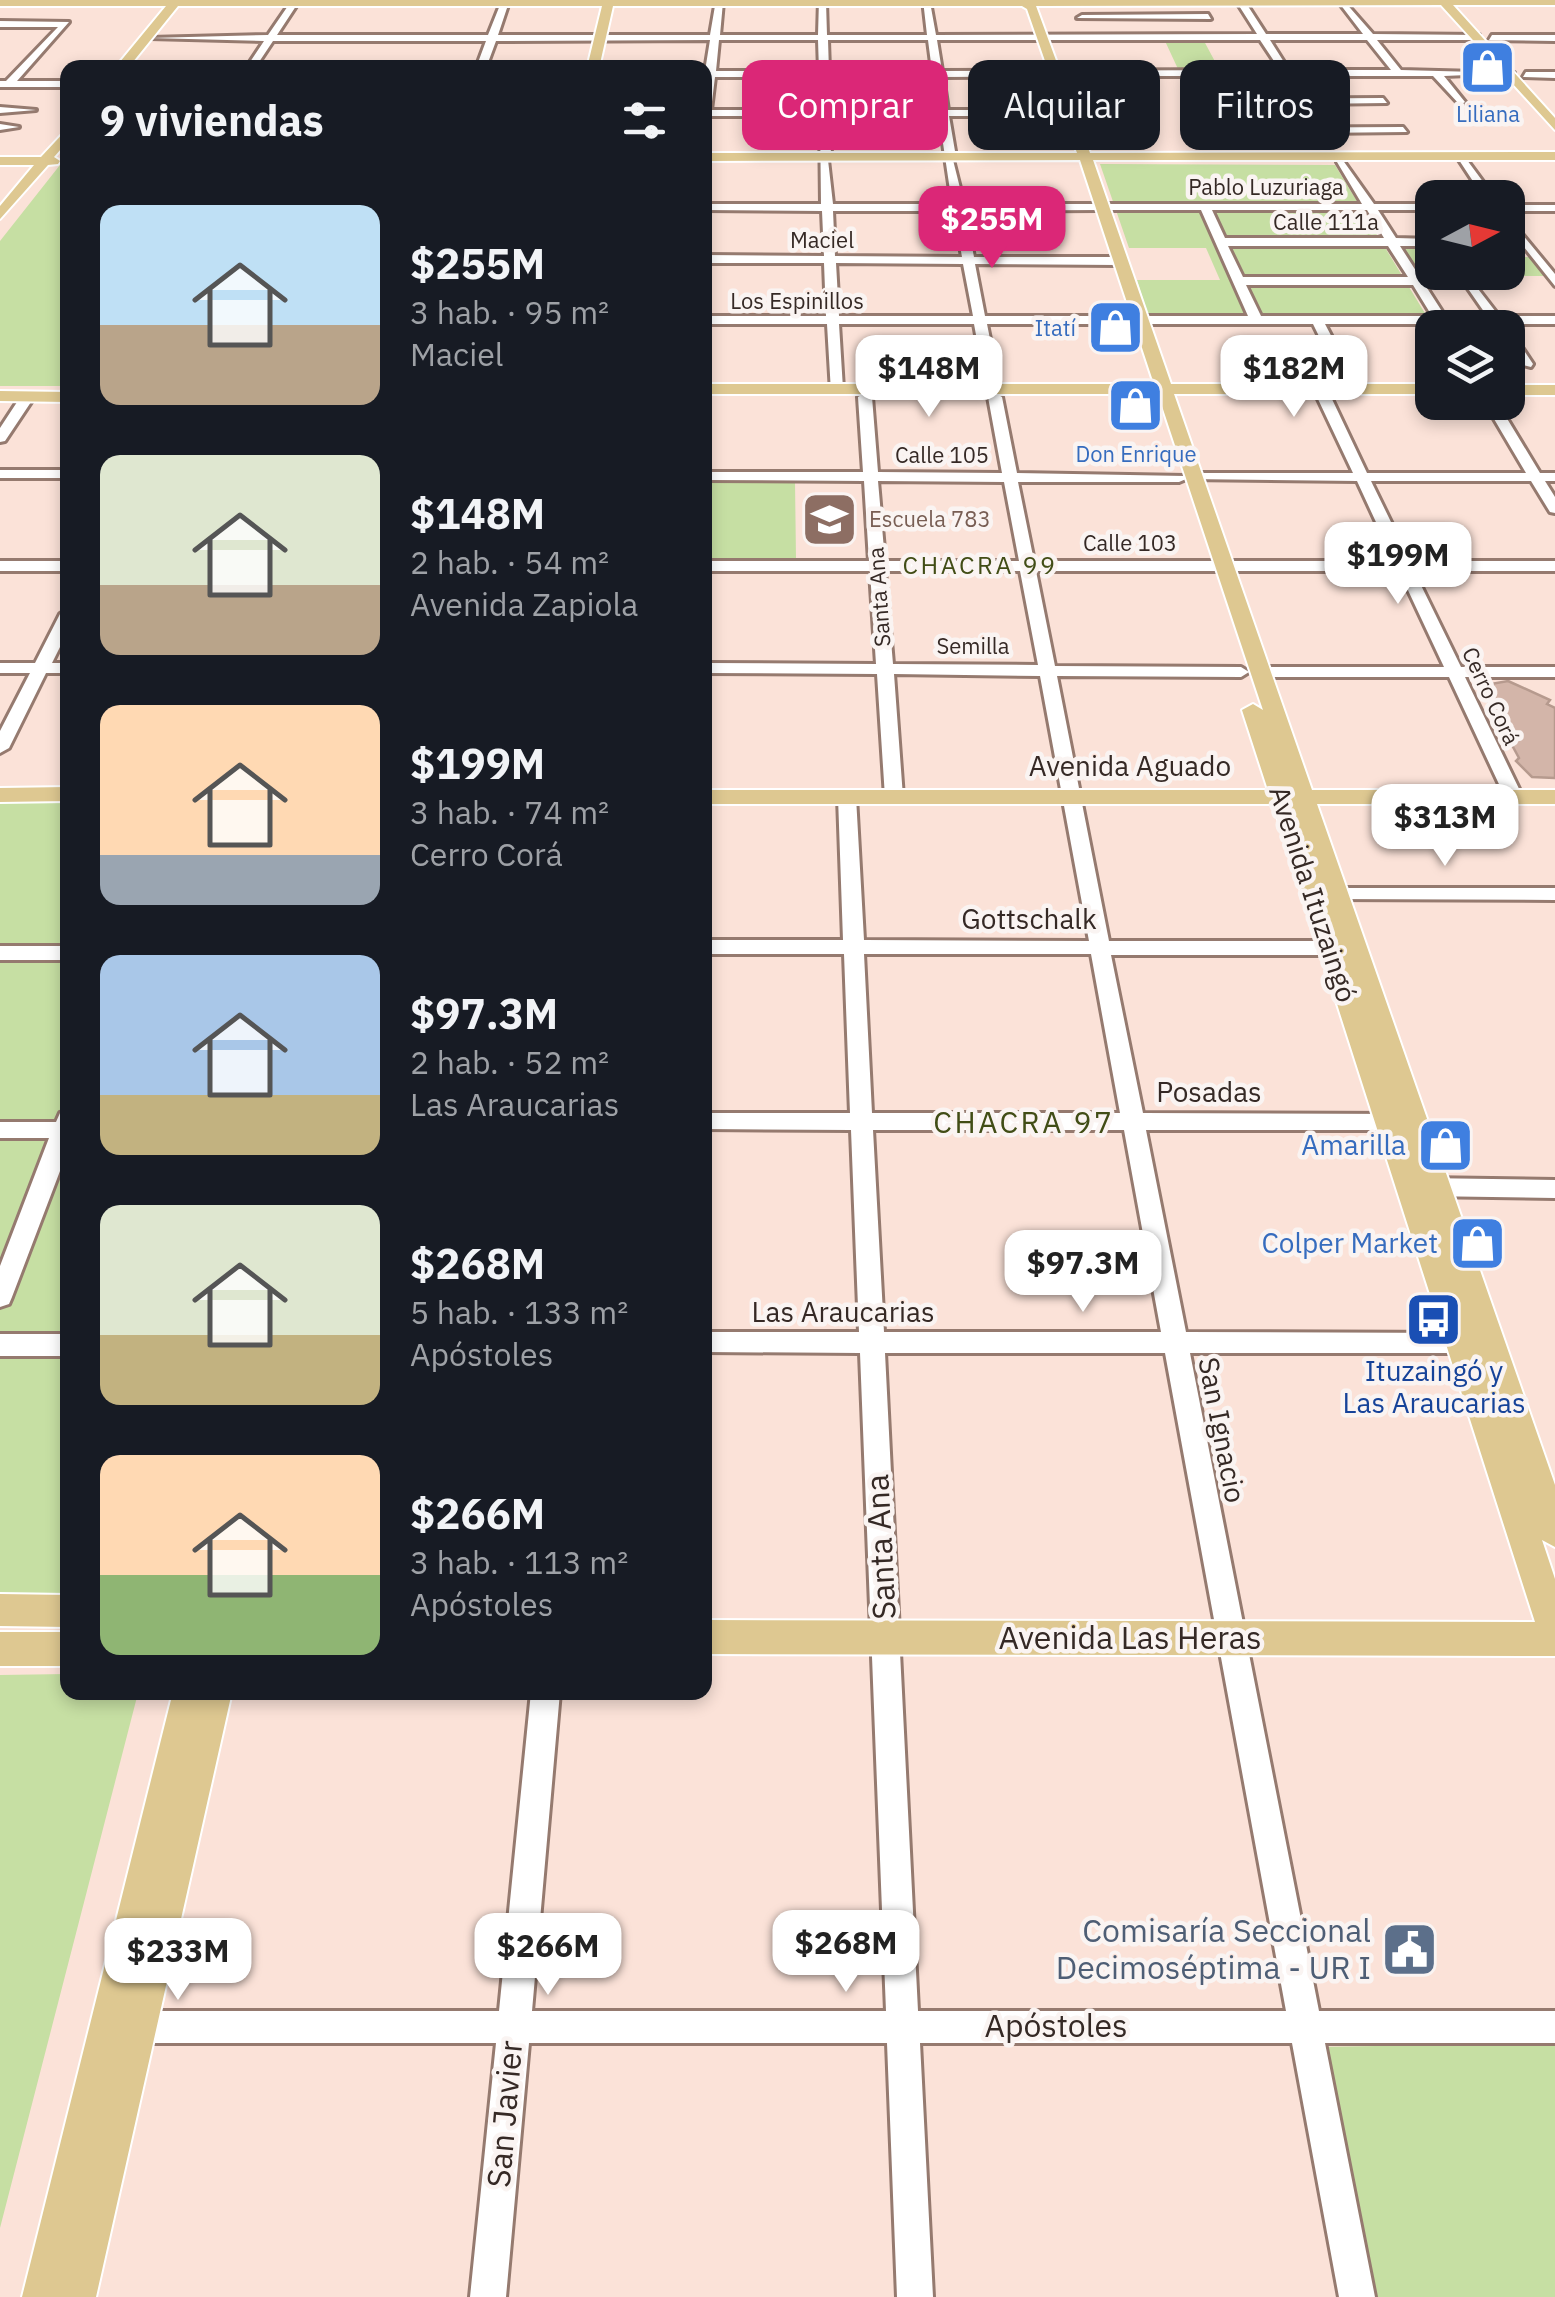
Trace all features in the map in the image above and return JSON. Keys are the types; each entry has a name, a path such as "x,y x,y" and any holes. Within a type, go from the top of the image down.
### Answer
{"main road":[{"path":"2,5 76,0 1555,4"},
{"path":"2,5 180,1"},
{"path":"138,60 180,1"},
{"path":"127,60 180,1"},
{"path":"595,60 608,1"},
{"name":"Avenida Ituzaingó","path":"1029,2 1050,60"},
{"path":"1249,2 1451,2 1492,38 1555,106"},
{"path":"1451,2 1476,37 1555,126"},
{"path":"1083,160 1247,156 1412,143 1555,159"},
{"name":"Avenida Ituzaingó","path":"1080,150 1421,1186 1555,1532"},
{"path":"0,158 58,157"},
{"path":"0,215 58,157"},
{"path":"0,224 58,157"},
{"path":"712,160 1555,159"},
{"path":"712,389 1158,393 1415,389"},
{"path":"1525,390 1555,390"},
{"path":"0,393 54,394"},
{"path":"712,397 994,393"},
{"path":"1158,393 1415,398"},
{"path":"1525,398 1555,398"},
{"path":"0,792 60,792"},
{"name":"Avenida Ituzaingó","path":"1291,796 1335,894 1342,948"},
{"name":"Avenida Aguado","path":"712,797 1555,797"},
{"name":"Avenida Ituzaingó","path":"1421,1186 1461,1344 1555,1630"},
{"path":"0,1610 60,1610"},
{"name":"Avenida Las Heras","path":"712,1637 1555,1639"},
{"path":"0,1649 60,1649"},
{"path":"44,2297 189,1700"},
{"path":"74,2297 212,1700"}],"street":[{"path":"255,60 295,1"},
{"path":"484,60 505,2"},
{"path":"710,60 727,2"},
{"path":"822,2 823,60"},
{"name":"San Ignacio","path":"926,2 936,60"},
{"path":"1136,2 1160,52"},
{"path":"1249,2 1278,60"},
{"path":"1344,4 1398,73"},
{"path":"1082,18 1208,18"},
{"path":"0,24 66,24 5,84"},
{"path":"155,38 1476,37"},
{"path":"1492,38 1555,38"},
{"path":"1350,73 1508,73"},
{"path":"1362,73 1412,143"},
{"path":"1436,73 1460,102"},
{"path":"712,74 742,74"},
{"path":"1526,75 1555,75"},
{"path":"5,84 60,84"},
{"path":"1350,102 1382,102"},
{"path":"0,110 31,110"},
{"path":"712,115 742,114"},
{"path":"0,127 14,127"},
{"path":"1350,138 1412,143"},
{"name":"San Ignacio","path":"948,139 1357,2297"},
{"path":"825,150 836,389"},
{"path":"1244,150 1247,156"},
{"path":"1342,162 1415,279"},
{"path":"1463,162 1476,180"},
{"name":"Pablo Luzuriaga","path":"712,208 1415,208"},
{"path":"1205,208 1256,320"},
{"path":"1525,208 1555,208"},
{"name":"Calle 111a","path":"1220,242 1415,242"},
{"path":"1525,242 1555,282"},
{"path":"1537,258 1555,258"},
{"name":"Maciel","path":"712,259 1115,261"},
{"path":"1238,281 1415,281"},
{"name":"Los Espinillos","path":"712,320 1415,323"},
{"path":"1317,320 1352,389"},
{"name":"Los Espinillos","path":"1525,322 1555,320"},
{"path":"0,438 54,394"},
{"name":"Santa Ana","path":"865,397 894,797"},
{"name":"Cerro Corá","path":"1324,397 1514,797"},
{"path":"1501,420 1555,510"},
{"path":"0,474 60,474"},
{"name":"Calle 105","path":"712,476 1555,477"},
{"path":"0,566 60,566"},
{"name":"Calle 103","path":"712,566 1555,566"},
{"path":"0,748 60,629"},
{"path":"0,668 60,668"},
{"name":"Semilla","path":"712,668 1555,672"},
{"name":"Santa Ana","path":"848,797 915,2297"},
{"path":"1335,894 1555,894"},
{"name":"Gottschalk","path":"712,947 1342,948"},
{"path":"0,952 60,953"},
{"name":"Posadas","path":"712,1121 1400,1122"},
{"path":"0,1130 60,1126"},
{"path":"0,1297 60,1142"},
{"path":"1421,1186 1555,1189"},
{"name":"Las Araucarias","path":"712,1342 1461,1344"},
{"path":"0,1345 60,1344"},
{"name":"San Javier","path":"488,2297 545,1700"},
{"name":"Apóstoles","path":"136,2026 1555,2028"}],"green space":[{"path":"1165,41 1204,41 1214,60 1180,60 1178,69"},
{"path":"1100,164 1335,165 1423,310 1415,310 1415,315 1148,315 1137,280 1220,280 1206,248 1129,248"},
{"path":"60,165 60,386 0,386 0,241"},
{"path":"1398,244 1415,244 1415,271"},
{"path":"1525,257 1530,257 1545,276 1525,276"},
{"path":"795,481 796,559 712,560 712,482"},
{"path":"0,797 60,797 60,1611 0,1611"},
{"path":"60,1674 60,1700 136,1700 0,2228 0,1675"},
{"path":"1555,2043 1555,2297 1364,2297 1316,2047"}],"building":[{"path":"1508,681 1550,700 1547,704 1555,708 1555,778 1532,777 1516,761 1519,758 1487,699 1485,685"}],"place":[{"name":"Liliana","path":"1488,67"},
{"name":"Itatí","path":"1115,328"},
{"name":"Don Enrique","path":"1136,406"},
{"name":"Escuela 783","path":"830,519"},
{"name":"Amarilla","path":"1445,1145"},
{"name":"Colper Market","path":"1477,1243"},
{"name":"Ituzaingó y Las Araucarias","path":"1434,1320"},
{"name":"Comisaría Seccional Decimoséptima - UR I","path":"1410,1949"}],"district":[{"name":"CHACRA 99","path":"980,565"},
{"name":"CHACRA 97","path":"1024,1123"}]}
